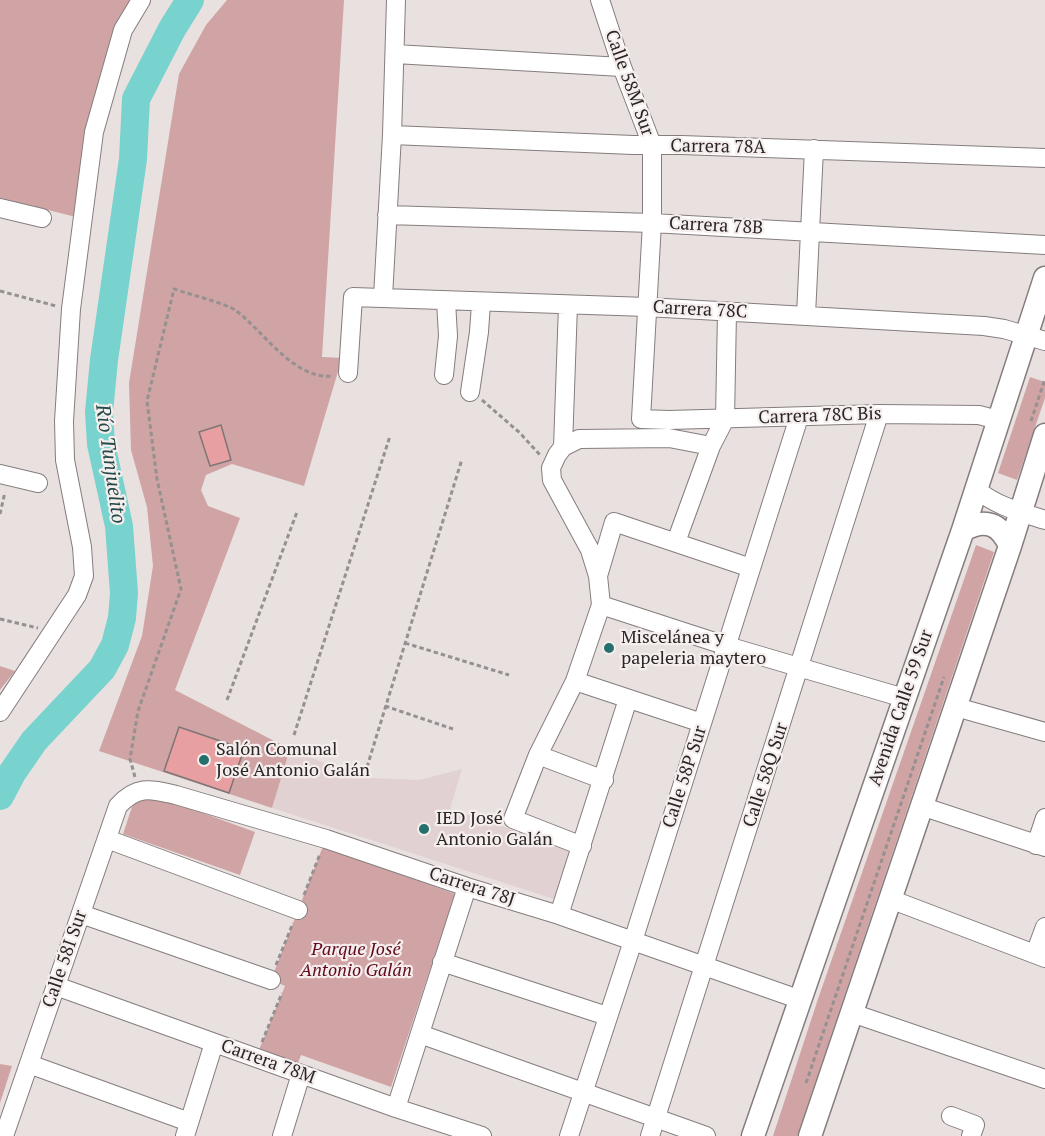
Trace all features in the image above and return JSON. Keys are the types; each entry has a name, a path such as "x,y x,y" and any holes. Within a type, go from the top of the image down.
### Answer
{"main road":[{"name":"Avenida Calle 59 Sur","path":"753,1136 963,530 998,420 1036,338 1045,278"},
{"path":"810,1136 1010,546 1045,435"},
{"path":"963,530 973,524 985,523 996,526 1005,535 1010,546"}],"street":[{"path":"0,711 54,632 77,594 84,576 82,548 65,460 64,421 71,309 94,132 123,30 141,0"},
{"path":"383,297 392,135 396,0"},
{"name":"Calle 58M Sur","path":"600,0 622,67 652,145 652,223 641,419"},
{"path":"394,54 622,67"},
{"name":"Carrera 78A","path":"392,135 652,145 720,140 814,149 963,151 1045,158"},
{"path":"806,315 814,149"},
{"path":"0,208 42,218"},
{"name":"Carrera 78B","path":"387,215 652,223 1045,245"},
{"name":"Carrera 78C","path":"348,373 353,297 806,315 984,326 1036,338"},
{"path":"444,375 448,336 446,301"},
{"path":"470,392 481,303"},
{"path":"568,305 564,447 551,468 552,480 590,549 598,576 601,605 575,681 538,755 513,819 582,846"},
{"path":"676,542 711,446 725,419 727,312"},
{"name":"Carrera 78C Bis","path":"641,419 669,429 725,419 879,414 979,416 998,420"},
{"name":"Calle 58Q Sur","path":"653,1128 879,414"},
{"name":"Calle 58P Sur","path":"569,1136 799,417"},
{"path":"564,447 579,439 669,429 711,446"},
{"path":"4,475 39,483"},
{"path":"976,489 1003,506 1045,520"},
{"path":"598,576 614,522 751,568"},
{"path":"601,605 727,646 904,698"},
{"path":"575,681 702,723"},
{"path":"559,915 628,699"},
{"path":"956,707 1045,732"},
{"path":"538,755 604,780"},
{"name":"Carrera 78J","path":"139,791 153,790 176,795 326,839 633,940 801,1000"},
{"name":"Calle 58I Sur","path":"4,1136 118,807 126,797 139,791"},
{"path":"921,806 1041,846 1045,818"},
{"path":"107,839 298,910"},
{"path":"396,1108 467,887"},
{"path":"890,900 1040,956 1045,927"},
{"path":"81,914 270,980"},
{"path":"442,962 608,1016"},
{"name":"Carrera 78M","path":"56,987 396,1108 482,1136"},
{"path":"852,1013 1045,1079"},
{"path":"420,1034 584,1092 653,1128 706,1136"},
{"path":"29,1064 187,1129 214,1043"},
{"path":"282,1136 301,1074"},
{"path":"951,1116 975,1125 971,1136"}],"path":[{"path":"139,791 130,759 138,711 181,589 157,479 147,401 174,289 234,309 282,355 311,374 328,376 348,373"},
{"path":"0,291 71,309"},
{"path":"470,392 520,433 551,468"},
{"path":"294,735 390,436"},
{"path":"367,767 462,459"},
{"path":"0,514 4,475"},
{"path":"227,700 297,512"},
{"path":"0,619 54,632"},
{"path":"405,643 509,675"},
{"path":"803,1093 838,984 946,671"},
{"path":"385,706 453,729"},
{"path":"256,1058 285,985 270,980 326,839"}],"shaded area":[{"name":"IED José Antonio Galán","path":"290,749 349,773 370,778 419,780 462,769 450,809 571,849 554,899 272,808"}],"green space":[{"path":"0,0 134,0 76,217 0,198"},
{"path":"227,0 344,0 322,357 342,358 304,486 232,464 206,475 201,490 208,506 240,518 175,690 290,749 272,808 99,751 142,636 153,566 147,507 131,450 129,383 179,74 206,25"},
{"path":"1030,377 1045,382 1045,398 1017,480 998,473"},
{"path":"976,545 994,552 797,1136 773,1136 818,999"},
{"path":"0,666 15,671 0,690"},
{"path":"156,796 255,832 240,875 123,834 133,804 138,798"},
{"name":"Parque José Antonio Galán","path":"323,846 455,894 391,1087 301,1055 298,1063 259,1050 285,986 271,980"},
{"path":"0,1064 12,1066 0,1103"}],"building":[{"path":"221,425 231,460 210,466 199,432"},
{"name":"Salón Comunal José Antonio Galán","path":"179,727 244,749 229,793 164,771"}],"waterway":[{"name":"Río Tunjuelito","path":"0,796 12,773 34,741 102,669 115,645 122,618 124,593 119,526 101,444 99,412 104,360 133,159 136,99 172,29 190,0"}],"place":[{"name":"Miscelánea y papeleria maytero","path":"609,648"},
{"name":"Salón Comunal José Antonio Galán","path":"204,760"},
{"name":"IED José Antonio Galán","path":"424,829"}]}
